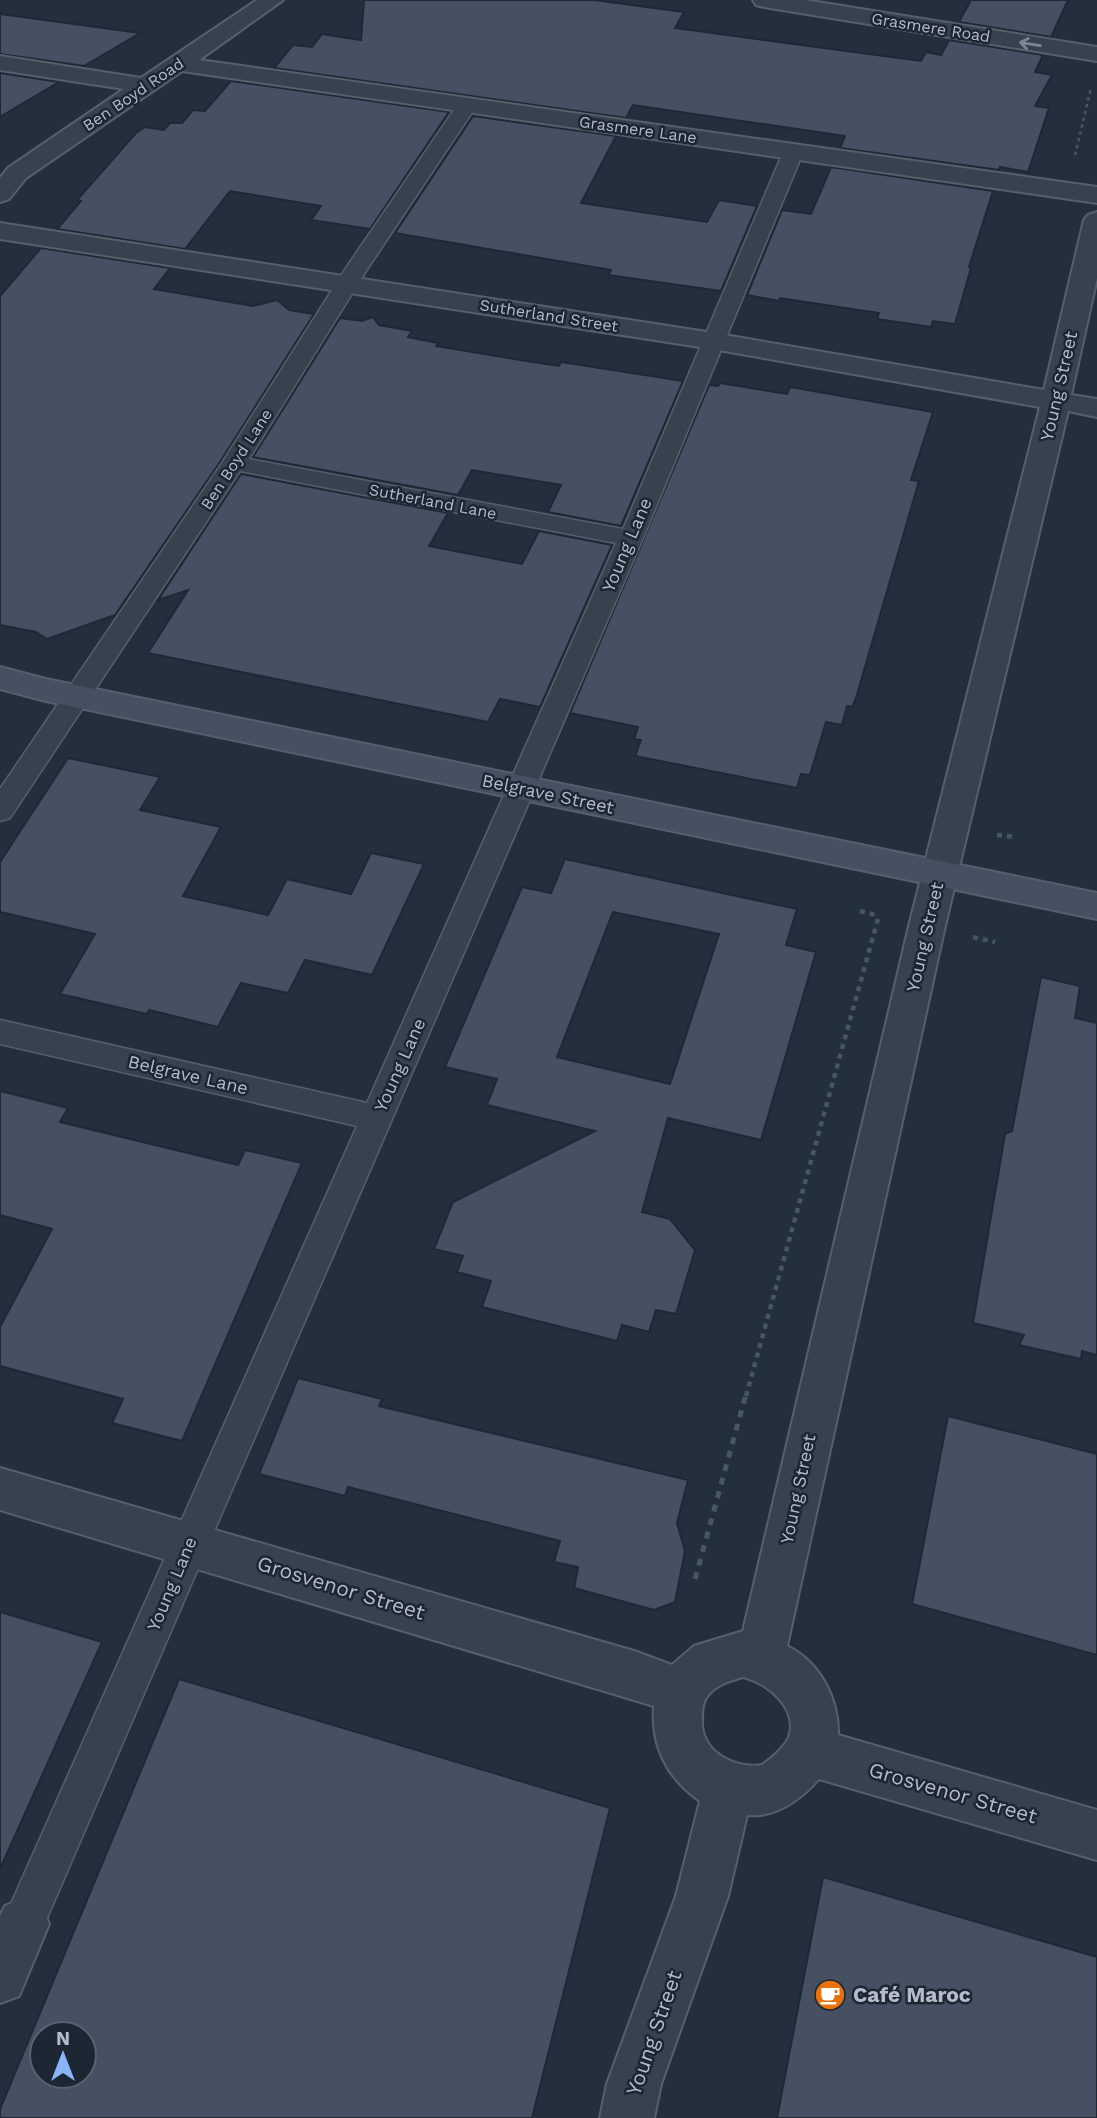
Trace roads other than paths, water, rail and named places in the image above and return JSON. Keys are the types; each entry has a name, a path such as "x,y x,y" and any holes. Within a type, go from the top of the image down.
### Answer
{"main road":[{"name":"Belgrave Street","path":"0,678 1097,906"},
{"path":"0,684 62,692"}],"street":[{"name":"Ben Boyd Road","path":"0,194 17,173 272,0"},
{"name":"Grasmere Road","path":"764,0 1097,54"},
{"path":"0,64 147,86"},
{"name":"Grasmere Lane","path":"179,64 1097,195"},
{"name":"Young Street","path":"761,1656 940,874 1056,401 1097,221"},
{"name":"Sutherland Street","path":"0,231 713,341 1097,408"},
{"name":"Grosvenor Street","path":"0,1489 634,1675 681,1692"},
{"path":"720,1656 761,1656 783,1668 810,1705 814,1727 808,1751 786,1780 769,1789 748,1791 728,1788 706,1777 689,1760 678,1738 676,1715 681,1692 691,1676 720,1656"},
{"name":"Grosvenor Street","path":"808,1751 1097,1835"},
{"name":"Young Street","path":"627,2118 634,2084 702,1896 728,1788"},
{"name":"Young Lane","path":"0,1977 23,1924"}],"lane":[{"name":"Ben Boyd Lane","path":"0,811 62,692 234,463 347,283 467,105"},
{"name":"Young Lane","path":"23,1924 631,538 794,150"},
{"name":"Sutherland Lane","path":"234,463 631,538"},
{"name":"Belgrave Lane","path":"0,1032 377,1118"}],"place":[{"name":"Café Maroc","path":"830,1995"}]}
